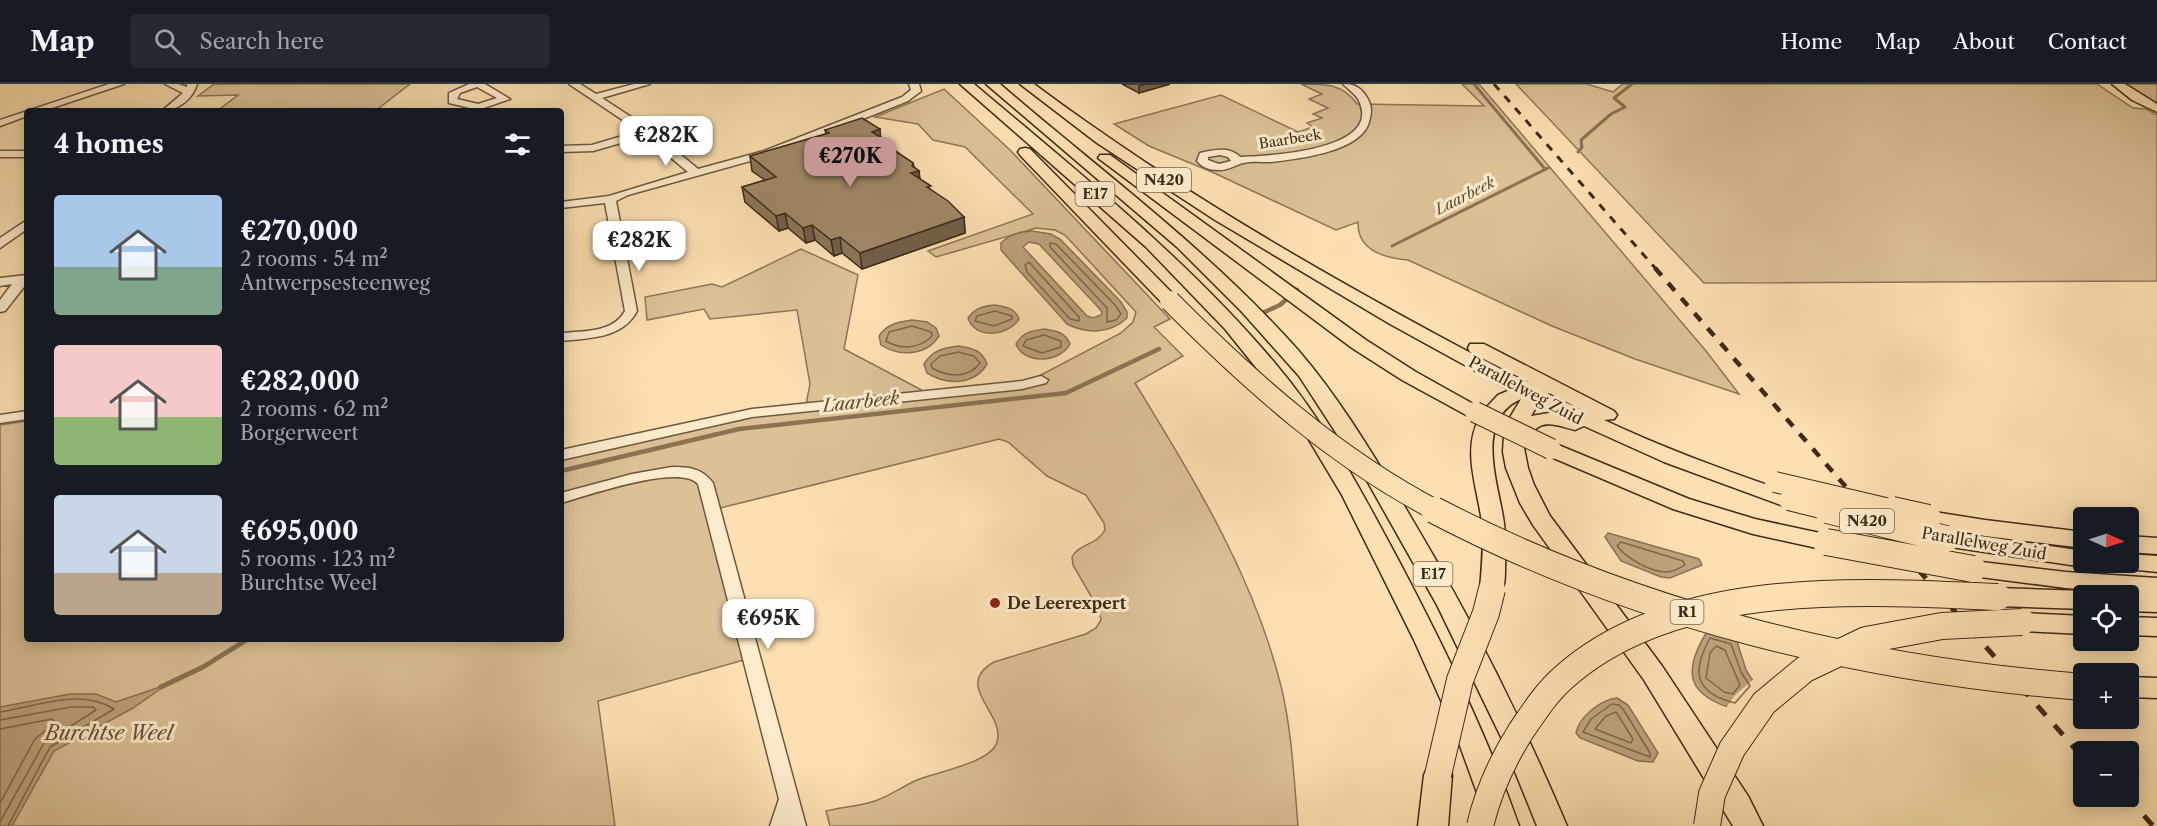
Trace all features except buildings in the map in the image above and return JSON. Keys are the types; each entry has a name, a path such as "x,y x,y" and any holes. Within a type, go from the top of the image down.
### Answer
{"highway":[{"name":"E17","path":"966,84 1152,244 1253,348 1304,414 1373,533 1432,649 1491,785 1504,826"},
{"name":"E17","path":"992,84 1150,215 1227,287 1280,342 1320,392 1422,552 1475,656 1536,785 1552,826"},
{"name":"Parallelweg Zuid","path":"1026,84 1106,142 1300,258 1611,433 1701,471 1789,500 1946,539 2073,557"},
{"name":"Parallelweg Zuid","path":"1034,84 1098,130 1300,258"},
{"path":"1006,96 1035,107 1359,344 1409,376 1475,412 1551,449 1681,504 1753,526 1972,569 2066,580 2157,587"},
{"path":"985,100 992,117 1170,301 1258,387 1300,423 1350,460 1414,499 1509,547 1568,572 1724,625 1799,645 1892,664 1980,678 2073,686"},
{"name":"Parallelweg Zuid","path":"1343,283 1459,355 1536,391 1549,393 1629,431 1653,436 1775,482 1928,518 1985,528 2073,539"},
{"path":"1459,355 1499,388 1503,400"},
{"path":"1433,826 1438,775 1460,680 1486,613 1492,589 1494,546 1492,517 1481,465 1486,426 1492,413 1503,400 1536,391"},
{"path":"1536,391 1516,424 1512,449 1517,472 1541,519 1653,673 1738,805 1748,826"},
{"path":"1512,449 1521,440 1527,427 1538,419 1551,417 1611,433"},
{"path":"2139,545 2157,546"},
{"path":"2139,563 2157,564"},
{"name":"R1","path":"1480,826 1485,802 1507,755 1540,703 1569,673 1606,646 1686,612 1761,598 1839,594 1921,594 2073,600"},
{"path":"2139,602 2157,603"},
{"path":"1707,826 1712,794 1732,749 1764,703 1805,669 1866,640 1942,626 2022,622 2073,624"},
{"path":"2139,626 2157,627"},
{"path":"2139,687 2157,688"}],"main road":[{"path":"2118,84 2136,98 2157,109"}],"street":[{"path":"43,108 119,84"},
{"path":"170,84 191,88"},
{"path":"478,84 504,99 478,107 452,101 452,95 458,91 478,84"},
{"path":"574,84 647,132 696,174"},
{"path":"596,97 645,84"},
{"path":"564,205 611,199 624,193 768,153 905,99 916,91 914,84"},
{"name":"Baarbeek","path":"1237,160 1276,159 1311,153 1340,144 1359,131 1368,117 1366,102 1348,84"},
{"path":"170,108 191,88"},
{"path":"0,123 24,114"},
{"path":"564,149 593,148 647,132"},
{"path":"0,154 24,154"},
{"path":"564,337 607,330 621,325 629,317 631,311 610,204 611,199"},
{"path":"0,244 24,225"},
{"path":"0,282 24,279"},
{"path":"0,308 24,279"},
{"path":"564,454 752,413 1022,385 1041,380"},
{"path":"0,419 24,415"},
{"path":"564,497 663,472 686,472 699,476 705,483 796,826"},
{"path":"780,826 789,799"}],"green space":[{"path":"214,84 410,84 379,108 221,108 238,95 198,96"},
{"path":"1301,84 1334,86 1346,92 1357,104 1484,106 1462,84 1479,84 1706,351 1739,394 1635,359 1552,326 1408,260 1374,251 1362,239 1358,222 1336,230 1212,172 1149,146 1114,124 1221,95 1298,132 1313,127 1307,123 1322,118 1313,114 1328,108 1309,99 1322,94"},
{"path":"1516,84 1587,84 1613,92 1623,84 2097,84 2133,108 2146,109 2157,115 2157,281 1704,283"},
{"path":"2121,84 2157,84 2157,108"},
{"name":"Burchtse Weel","path":"944,89 1010,150 1170,319 1154,327 1183,356 1135,383 1220,529 1255,605 1285,703 1298,826 830,826 826,811 875,801 917,780 985,756 997,742 998,731 979,690 978,681 982,671 994,662 1086,634 1096,628 1101,620 1099,610 1073,565 1072,557 1079,549 1102,535 1105,530 1104,523 1086,495 1047,476 1008,442 999,439 712,510 751,658 598,701 615,826 0,826 0,425 24,421 24,642 564,642 564,458 751,416 805,410 810,384 797,310 710,319 704,309 647,320 645,297 712,284 722,287 801,249 858,275 844,349 929,394 1022,385 1121,333 1133,322 1136,312 1065,235 1055,230 1036,228 936,257 928,251 1033,214 965,147 933,140 918,124 875,117"}],"water":[{"path":"1032,231 1051,234 1060,239 1121,302 1127,312 1127,318 1113,327 1098,331 1082,330 1067,324 1001,250 1001,243 1008,237","holes":["1029,242 1039,244 1097,306 1102,312 1101,315 1093,318 1087,316 1023,247"]},
{"path":"995,305 1013,310 1019,319 1014,325 1000,332 985,332 972,325 968,318 973,312"},
{"path":"912,320 927,322 936,328 939,336 934,343 920,351 904,353 881,345 879,336 889,326"},
{"path":"1044,329 1063,335 1070,344 1065,350 1051,358 1034,358 1020,351 1016,344 1022,337 1031,331"},
{"path":"958,346 979,353 987,364 975,376 967,380 943,380 927,373 924,364 931,356 943,349"},
{"path":"1608,533 1699,559 1702,565 1670,578 1661,577 1621,561 1605,537"},
{"path":"1708,630 1736,638 1746,670 1758,689 1737,710 1708,698 1699,690 1694,681 1692,671 1694,659"},
{"path":"166,685 133,708 54,751 12,826 0,826 0,707 70,694 96,694 116,702"},
{"path":"1617,698 1628,705 1658,753 1653,762 1638,761 1580,738 1576,733 1581,721 1591,710 1610,699"}],"pier":[{"path":"1755,678 1761,688 1760,691 1739,712 1725,710 1734,696"}],"waterway":[{"path":"1474,84 1545,169"},
{"name":"Laarbeek","path":"1578,152 1582,147 1581,140 1611,114 1625,107 1614,98 1632,84"},
{"name":"Laarbeek","path":"1392,246 1548,168"},
{"path":"1260,314 1280,305 1297,290"},
{"name":"Laarbeek","path":"564,470 739,429 1066,393 1159,349"},
{"name":"Laarbeek","path":"161,687 203,667 243,642"}],"railway":[{"path":"1494,84 1656,269"},
{"path":"1655,268 1867,511"},
{"path":"1866,510 2073,746"},
{"path":"2137,807 2153,826"}],"place":[{"name":"De Leerexpert","path":"995,603"}]}
